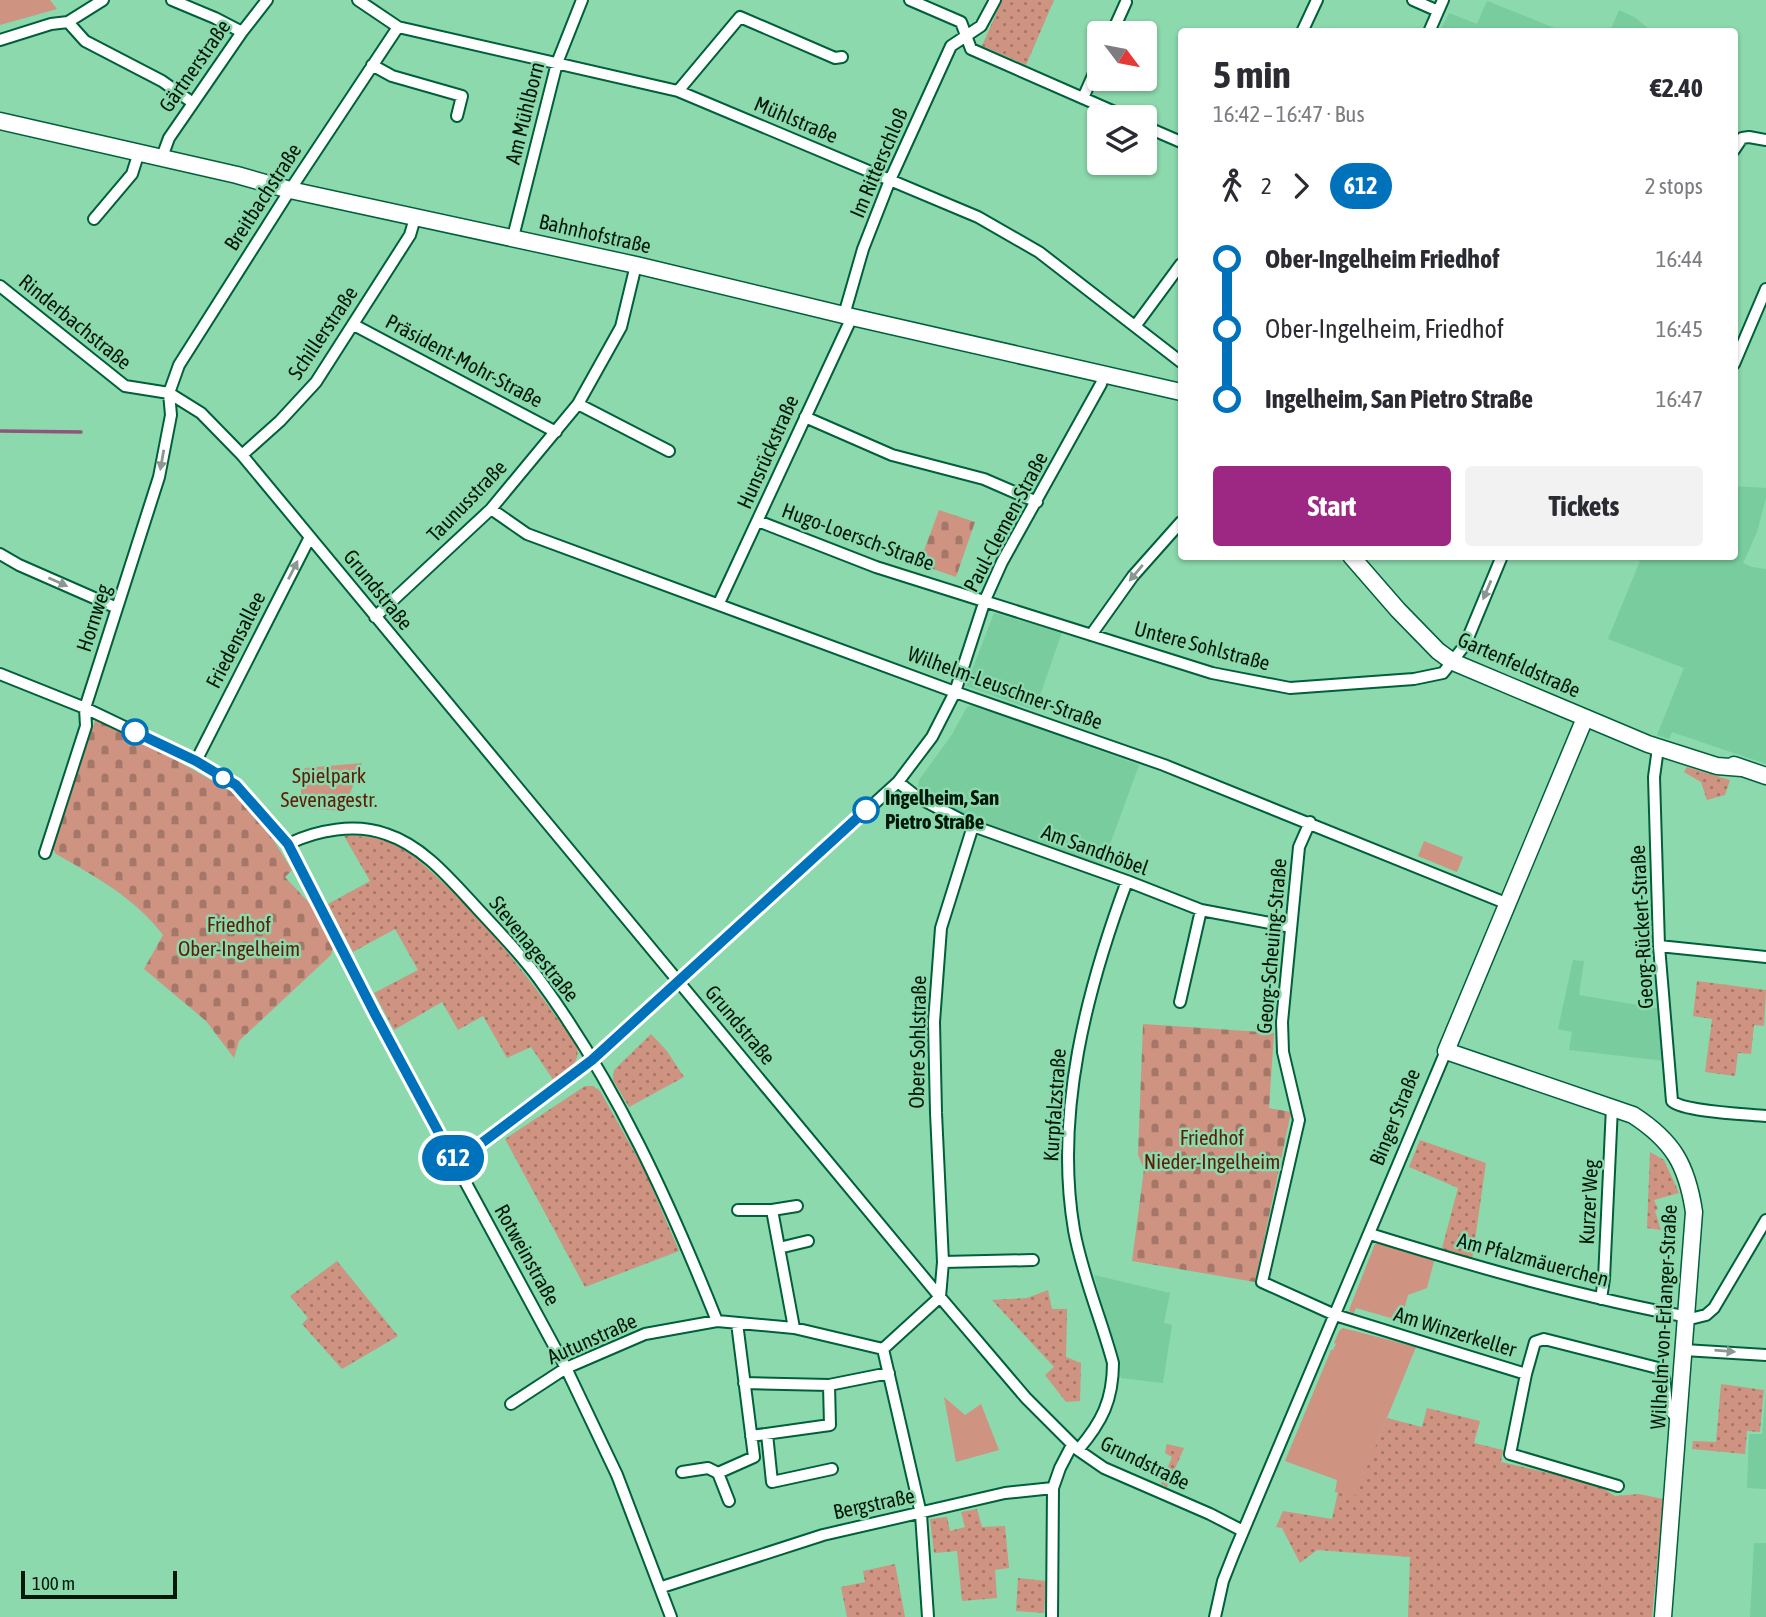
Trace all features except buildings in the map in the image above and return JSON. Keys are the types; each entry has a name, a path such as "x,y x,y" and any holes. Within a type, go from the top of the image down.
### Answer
{"street":[{"path":"0,40 51,24 68,22 103,0"},
{"path":"172,0 242,32"},
{"name":"Gärtnerstraße","path":"162,157 169,138 267,0"},
{"name":"Mühlstraße","path":"358,0 398,27 678,91 978,217 1039,252 1178,360"},
{"name":"Am Mühlborn","path":"513,237 557,63 582,0"},
{"path":"910,0 961,22 971,49 1099,105"},
{"name":"Im Ritterschloß","path":"848,316 863,249 890,180 951,46 981,26 995,0"},
{"path":"1303,28 1317,0"},
{"path":"1413,0 1440,5 1431,28"},
{"path":"1117,21 1126,2"},
{"path":"678,91 740,17 835,58 842,57"},
{"path":"68,22 85,41 162,81 193,103"},
{"name":"Breitbachstraße","path":"169,393 178,365 398,27"},
{"path":"372,65 392,76 462,96 457,116"},
{"path":"1083,98 1087,89"},
{"name":"Bahnhofstraße","path":"0,121 162,157 290,190 513,237 1178,391"},
{"path":"1157,132 1178,141"},
{"path":"1738,143 1749,137 1766,139"},
{"path":"94,219 132,174 139,152"},
{"name":"Schillerstraße","path":"242,455 280,421 316,383 413,229 415,218"},
{"name":"Taunusstraße","path":"375,617 491,509 578,404 621,327 636,265"},
{"path":"1136,325 1178,268"},
{"name":"Rinderbachstraße","path":"0,286 125,386 169,393"},
{"path":"1738,355 1766,289"},
{"name":"Hunsrückstraße","path":"719,603 758,522 848,316"},
{"name":"Präsident-Mohr-Straße","path":"354,325 556,432"},
{"name":"Paul-Clemen-Straße","path":"455,1163 592,1060 898,782 932,737 955,692 985,600 1002,562 1104,375"},
{"name":"Grundstraße","path":"169,393 201,414 242,455 1026,1398 1075,1448 1104,1468 1243,1531"},
{"name":"Hornweg","path":"45,853 86,726 85,708 159,477 171,415 169,393"},
{"path":"578,404 669,451"},
{"path":"805,417 892,455 984,479 1037,502"},
{"name":"Wilhelm-Leuschner-Straße","path":"491,509 527,534 955,692 1164,765 1508,904"},
{"name":"Hugo-Loersch-Straße","path":"758,522 876,567 985,600"},
{"path":"1091,635 1133,576 1178,525"},
{"name":"Friedensallee","path":"196,761 310,537"},
{"path":"0,554 117,608"},
{"name":"Gartenfeldstraße","path":"1354,560 1398,610 1452,662 1658,748 1717,766 1742,768 1766,776"},
{"path":"1452,662 1465,645 1500,560"},
{"name":"Untere Sohlstraße","path":"985,600 1212,673 1290,688 1437,676 1452,662"},
{"name":"Rotweinstraße","path":"0,674 85,708 196,761 236,785 288,844 375,1014 566,1368 617,1475 662,1587 671,1617"},
{"name":"Binger Straße","path":"1215,1617 1223,1581 1243,1531 1585,718"},
{"name":"Georg-Rückert-Straße","path":"1658,748 1654,778 1659,946 1674,1104 1766,1116"},
{"name":"Am Sandhöbel","path":"898,782 916,797 973,826 1201,910 1290,927"},
{"name":"Georg-Scheuing-Straße","path":"1310,822 1299,847 1282,1032 1283,1052 1299,1120 1262,1282 1335,1315"},
{"name":"Obere Sohlstraße","path":"940,1297 943,1262 934,1022 941,928 973,826"},
{"name":"Stevenagestraße","path":"288,844 322,832 348,829 387,834 425,855 465,895 537,977 592,1060 636,1137 675,1217 717,1321"},
{"name":"Kurpfalzstraße","path":"1075,1448 1099,1426 1113,1382 1113,1363 1074,1230 1069,1132 1079,1041 1089,995 1127,881"},
{"path":"1180,1002 1201,910"},
{"path":"1659,946 1766,957"},
{"name":"Wilhelm-von-Erlanger-Straße","path":"1446,1051 1633,1115 1668,1143 1686,1171 1694,1212 1663,1617"},
{"name":"Kurzer Weg","path":"1601,1299 1612,1107"},
{"path":"738,1210 772,1210 797,1206"},
{"path":"772,1210 794,1328"},
{"path":"1687,1317 1701,1317 1714,1308 1766,1220"},
{"name":"Am Pfalzmäuerchen","path":"1370,1234 1458,1261 1601,1299 1687,1317"},
{"path":"779,1248 808,1241"},
{"path":"943,1262 1033,1261"},
{"path":"928,1617 921,1514 883,1349 940,1297"},
{"name":"Am Winzerkeller","path":"1335,1315 1525,1374 1510,1454 1618,1486"},
{"name":"Autunstraße","path":"511,1404 566,1368 645,1334 717,1321 794,1328 883,1349"},
{"path":"718,1474 754,1457 737,1323"},
{"path":"1525,1374 1533,1345 1538,1339 1658,1368 1663,1374 1670,1412 1680,1415"},
{"path":"1684,1350 1766,1355"},
{"path":"744,1383 829,1385 889,1373"},
{"path":"751,1437 830,1424 829,1385"},
{"path":"767,1434 772,1482 832,1469"},
{"path":"1052,1617 1053,1488 1060,1468 1075,1448"},
{"path":"682,1472 708,1468 718,1474 729,1500"},
{"name":"Bergstraße","path":"662,1587 823,1535 1005,1493 1053,1488"}],"shaded area":[{"path":"1487,1 1554,28 1442,28 1449,13 1477,24"},
{"path":"1619,10 1636,18 1648,28 1611,28"},
{"path":"1738,486 1766,488 1757,532 1743,563 1766,569 1766,764 1672,732 1669,739 1657,735 1684,668 1608,639 1640,561 1638,560 1738,560"},
{"path":"994,613 1062,632 1035,710 966,686"},
{"path":"974,705 1139,765 1102,866 990,827 932,800 918,788 919,780 951,736 967,707"},
{"path":"1573,960 1584,961 1579,995 1661,1009 1665,1061 1569,1050 1572,1032 1558,1029"},
{"path":"1094,1275 1170,1293 1164,1323 1172,1325 1163,1383 1121,1378"},
{"path":"1766,1389 1766,1489 1747,1488 1749,1434 1762,1434"},
{"path":"1754,1543 1766,1543 1766,1617 1750,1617"}],"green space":[{"path":"0,0 50,0 57,9 0,25"},
{"path":"1002,0 1054,0 1026,65 982,46"},
{"path":"939,510 975,522 956,577 919,564"},
{"name":"Friedhof Ober-Ingelheim","path":"96,718 127,732 232,792 272,838 292,870 285,877 311,905 333,948 331,955 239,1041 234,1058 206,1021 144,969 163,935 152,922 114,889 56,854 52,848"},
{"name":"Spielpark Sevenagestr.","path":"362,763 343,811 301,808 301,774 305,768"},
{"path":"1687,767 1730,780 1725,795 1707,800 1701,782 1684,772"},
{"path":"344,836 376,838 401,848 414,856 477,916 529,979 577,1046 577,1058 568,1070 554,1081 531,1047 507,1058 483,1016 458,1030 442,1002 394,1030 374,993 418,970 395,929 353,952 328,904 370,881"},
{"path":"1424,841 1463,857 1457,872 1418,856"},
{"path":"1697,981 1766,990 1764,1026 1754,1025 1751,1054 1738,1053 1735,1076 1705,1072 1712,1019 1693,1016"},
{"name":"Friedhof Nieder-Ingelheim","path":"1143,1024 1274,1033 1269,1108 1291,1112 1255,1282 1132,1261 1144,1169 1138,1155"},
{"path":"651,1034 667,1051 684,1077 629,1107 613,1080 614,1070"},
{"path":"585,1086 593,1086 600,1091 644,1169 679,1251 585,1287 505,1139"},
{"path":"1420,1140 1486,1163 1472,1261 1441,1252 1458,1188 1409,1167"},
{"path":"1650,1152 1664,1160 1679,1193 1654,1200 1661,1230 1647,1228"},
{"path":"1381,1242 1435,1257 1427,1288 1408,1295 1401,1321 1356,1308 1353,1315 1349,1310 1375,1244"},
{"path":"337,1261 398,1336 342,1369 302,1324 308,1318 290,1296"},
{"path":"1048,1290 1052,1309 1067,1309 1066,1357 1081,1363 1080,1401 1066,1402 1045,1375 1054,1367 992,1300 1027,1298"},
{"path":"1343,1328 1416,1347 1355,1496 1335,1492 1337,1480 1285,1461 1331,1350 1336,1344 1334,1343 1339,1331"},
{"path":"1721,1384 1764,1390 1760,1432 1747,1431 1745,1454 1692,1449 1693,1441 1716,1442"},
{"path":"944,1397 965,1415 981,1404 999,1450 956,1462"},
{"path":"1427,1408 1480,1421 1474,1443 1503,1450 1501,1462 1596,1484 1615,1496 1639,1494 1663,1499 1652,1617 1408,1617 1410,1557 1317,1550 1300,1563 1282,1528 1276,1527 1283,1511 1332,1519 1338,1492 1355,1495 1387,1418 1422,1427"},
{"path":"1167,1444 1184,1448 1167,1487 1161,1484 1172,1457 1165,1453"},
{"path":"977,1509 982,1527 1005,1526 1009,1568 995,1570 997,1598 962,1601 957,1551 934,1553 930,1519 947,1517 950,1531 965,1527 961,1512"},
{"path":"895,1564 905,1617 847,1617 841,1587 865,1582 863,1571"},
{"path":"1018,1578 1046,1581 1044,1613 1016,1611"}],"waterway":[{"path":"0,431 81,432"}],"bus line":[{"name":"612","path":"135,732 196,761 236,785 288,844 455,1163 592,1060 866,810"}],"place":[{"name":"Ingelheim, San Pietro Straße","path":"866,810"}]}
